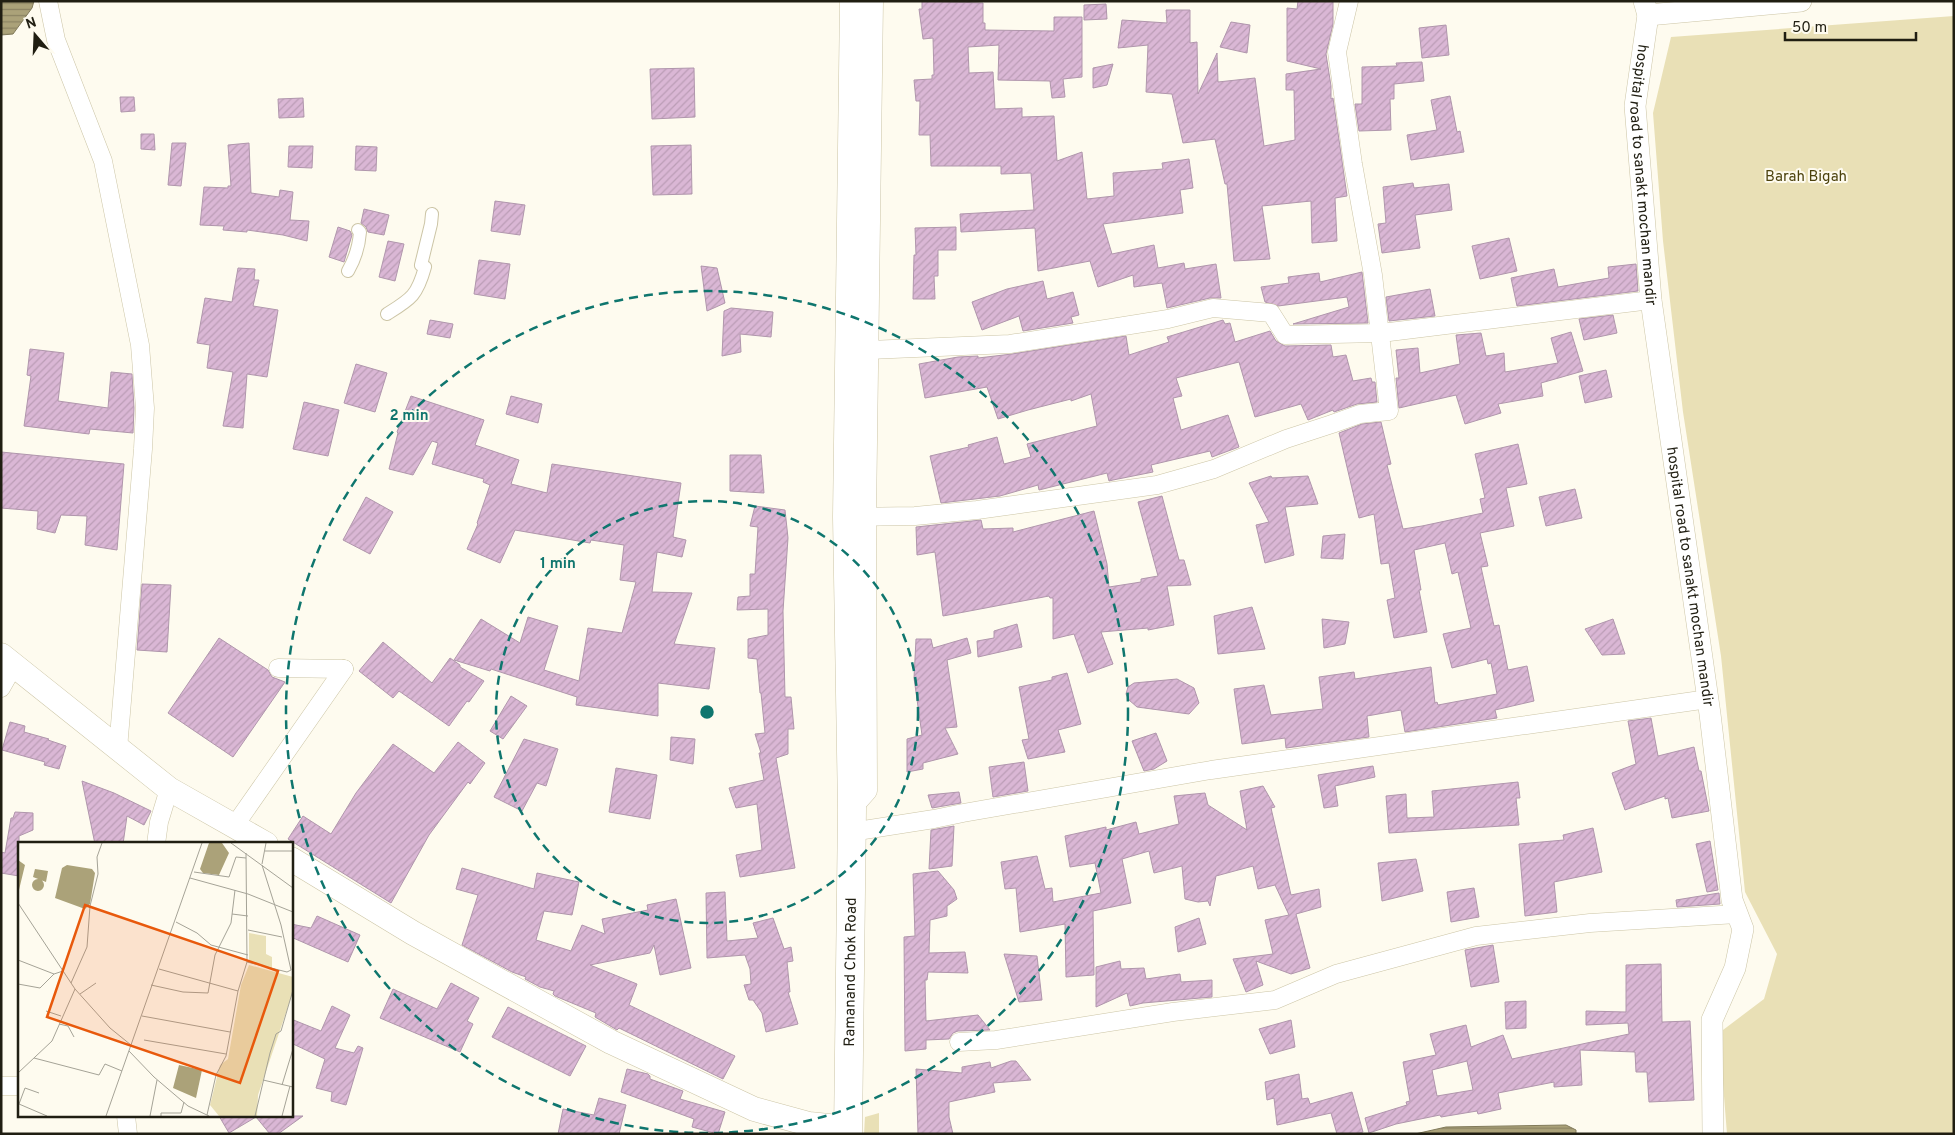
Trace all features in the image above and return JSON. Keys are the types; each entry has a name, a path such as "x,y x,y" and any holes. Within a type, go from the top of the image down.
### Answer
{"highway":[{"name":"Ramanand Chok Road","path":"848,1131 857,517 854,1"}],"main road":[{"path":"8,660 169,789 263,842"},
{"path":"292,860 413,933 611,1042 754,1109 809,1124 848,1131"}],"street":[{"path":"48,1 56,40 103,161 140,345 144,379 145,408 118,749"},
{"path":"874,1 869,350 857,517 914,516 977,510 1157,486 1214,469 1286,439 1360,414 1389,410 1373,275 1353,164 1337,52 1349,1"},
{"path":"1646,8 1801,1"},
{"name":"hospital road to sanakt mochan mandir","path":"1646,8 1635,106 1651,300 1708,698 1732,900 1743,929 1735,968 1712,1020 1713,1134"},
{"path":"387,314 410,299 420,284 425,268 421,265 432,214"},
{"path":"348,271 354,261 359,243 360,232 358,230"},
{"path":"869,350 1010,344 1168,319 1213,308 1271,313 1286,335 1381,333 1651,300"},
{"path":"1,688 8,660"},
{"path":"235,825 344,669 278,668"},
{"path":"852,820 934,819 963,812 1211,770 1708,698"},
{"path":"156,842 159,822 169,789"},
{"path":"958,1042 996,1040 1173,1012 1275,1000 1336,974 1476,936 1590,923 1737,914"},
{"path":"1,1086 18,1086"},
{"path":"126,1118 128,1134"}],"green space":[{"name":"Barah Bigah","path":"1954,16 1954,1134 1727,1134 1719,1033 1764,999 1777,954 1745,892 1721,656 1683,412 1663,241 1653,113 1671,37"},
{"path":"879,1113 879,1134 864,1134 865,1117"}],"shaded area":[{"path":"1,1 34,1 32,8 13,34 1,35"},
{"path":"1566,1125 1576,1130 1576,1134 1415,1134 1446,1127"}],"building":[{"path":"922,1 983,3 985,30 1054,31 1054,17 1082,17 1082,77 1063,79 1065,97 1052,98 1050,81 998,80 999,45 968,47 969,73 993,72 995,109 1022,108 1022,117 1054,116 1057,161 1082,152 1087,199 1114,196 1113,173 1163,169 1162,163 1189,159 1193,188 1180,190 1183,213 1103,224 1112,254 1154,245 1158,268 1184,263 1185,269 1216,264 1221,298 1210,298 1167,308 1162,283 1134,287 1133,275 1098,287 1090,261 1038,271 1035,228 961,232 960,214 1034,210 1031,173 1001,174 1001,166 931,166 930,135 919,135 920,101 916,101 914,80 932,79 932,75 934,75 933,38 923,39 919,9 922,9"},
{"path":"1298,1 1333,1 1333,24 1326,54 1331,99 1333,98 1347,196 1335,198 1337,241 1312,243 1311,201 1262,206 1270,259 1234,261 1227,184 1225,184 1215,139 1183,143 1172,94 1146,92 1148,45 1118,48 1122,20 1167,23 1166,10 1190,10 1190,43 1197,42 1198,94 1217,53 1218,82 1255,78 1264,146 1295,140 1294,90 1286,90 1286,74 1321,69 1287,61 1287,8 1297,9"},
{"path":"1106,4 1107,19 1084,20 1084,5"},
{"path":"1231,22 1250,25 1247,53 1220,47"},
{"path":"1446,25 1449,55 1422,58 1419,28"},
{"path":"1422,62 1424,81 1394,84 1394,99 1390,99 1391,130 1359,131 1355,104 1362,104 1362,67 1397,66 1396,63"},
{"path":"1113,64 1107,85 1093,88 1093,68"},
{"path":"694,68 695,117 652,119 650,69"},
{"path":"1450,96 1457,132 1460,131 1464,152 1411,160 1407,135 1437,130 1431,100"},
{"path":"120,97 134,97 135,111 121,112"},
{"path":"303,98 304,117 279,118 278,99"},
{"path":"141,134 154,134 155,150 141,149"},
{"path":"172,143 186,143 181,186 168,185"},
{"path":"249,143 251,193 279,197 280,190 293,192 290,220 309,221 307,241 283,235 247,230 247,232 223,230 224,226 200,225 204,187 228,188 228,186 231,186 228,145"},
{"path":"691,145 692,194 653,195 651,146"},
{"path":"289,146 313,146 312,168 288,167"},
{"path":"356,146 377,147 376,171 355,170"},
{"path":"1413,183 1414,188 1449,184 1452,210 1415,215 1420,248 1382,253 1378,224 1386,223 1383,187"},
{"path":"495,201 525,205 520,235 491,231"},
{"path":"364,209 389,215 384,235 368,232 361,223"},
{"path":"338,227 350,231 352,235 344,262 329,257"},
{"path":"956,227 956,250 938,250 938,276 934,276 935,299 913,299 914,255 916,255 915,228"},
{"path":"1509,238 1517,271 1480,279 1472,246"},
{"path":"388,241 404,244 395,281 379,277"},
{"path":"479,260 510,264 505,299 474,294"},
{"path":"1636,264 1638,291 1517,306 1511,278 1554,269 1558,287 1609,278 1608,267"},
{"path":"701,266 717,268 725,303 707,311"},
{"path":"238,268 255,269 254,280 259,280 253,306 278,310 267,377 247,374 243,428 223,426 233,372 207,368 210,345 197,343 205,298 232,302"},
{"path":"1362,272 1368,323 1293,324 1349,307 1347,297 1278,306 1265,302 1261,287 1289,283 1288,277 1319,273 1320,282"},
{"path":"1043,281 1047,299 1073,292 1079,315 1071,317 1073,323 1023,331 1019,316 982,330 972,302 1007,289"},
{"path":"1430,289 1435,316 1389,321 1386,297"},
{"path":"731,308 773,312 771,337 740,334 741,352 722,356 724,311"},
{"path":"1613,315 1617,333 1584,340 1579,319"},
{"path":"430,320 453,324 450,338 427,334"},
{"path":"1223,320 1225,324 1230,323 1235,342 1270,331 1276,341 1285,346 1331,345 1333,357 1346,355 1353,381 1371,378 1372,382 1375,382 1377,402 1357,404 1334,412 1333,410 1308,420 1301,404 1255,417 1239,362 1176,378 1182,396 1173,398 1181,430 1228,415 1239,447 1212,457 1210,451 1151,465 1153,472 1109,481 1107,473 1039,490 1038,485 1000,496 941,503 930,456 969,447 968,445 997,437 1004,464 1031,457 1027,444 1097,426 1091,394 1071,401 1071,399 998,419 987,387 925,398 919,364 958,357 978,356 978,358 1012,354 1126,336 1129,355 1169,342 1167,337"},
{"path":"1571,332 1583,371 1541,383 1543,396 1498,404 1501,413 1465,424 1456,395 1399,408 1396,378 1399,378 1396,350 1418,348 1420,373 1460,364 1456,335 1481,333 1486,356 1504,353 1505,372 1558,363 1551,338"},
{"path":"30,349 64,353 58,401 108,408 111,372 132,374 133,433 90,429 89,434 24,426 31,376 27,375"},
{"path":"356,364 387,373 375,412 344,403"},
{"path":"1606,370 1612,397 1585,403 1579,376"},
{"path":"411,396 484,420 475,445 519,460 511,484 547,493 552,464 681,483 673,537 686,540 682,557 657,552 652,592 692,593 674,644 715,648 709,689 658,683 658,716 576,705 577,697 491,669 490,671 454,660 481,619 520,643 528,617 558,626 544,670 579,681 588,628 622,633 636,582 620,580 624,545 591,540 590,543 515,530 500,563 467,549 478,524 490,485 483,482 484,479 432,464 438,443 432,441 413,475 389,469 397,432"},
{"path":"511,396 542,404 538,423 506,414"},
{"path":"304,402 339,410 328,456 293,449"},
{"path":"1381,422 1391,464 1387,465 1403,529 1483,513 1480,499 1485,498 1475,454 1518,444 1527,484 1506,488 1514,526 1480,533 1488,566 1481,567 1494,626 1499,625 1508,670 1527,666 1534,701 1495,710 1497,718 1405,732 1401,710 1367,716 1369,737 1286,748 1285,738 1242,744 1234,689 1264,685 1271,715 1323,709 1319,677 1354,672 1355,679 1431,667 1435,703 1437,702 1438,705 1497,694 1491,663 1488,664 1487,659 1452,668 1443,634 1471,628 1458,572 1452,574 1445,543 1414,550 1427,632 1394,638 1387,600 1395,598 1389,563 1381,564 1374,514 1359,518 1339,433 1362,424"},
{"path":"1,452 124,464 117,550 85,545 87,516 61,515 55,533 37,529 38,511 1,508"},
{"path":"730,455 761,455 764,493 730,491"},
{"path":"1271,476 1272,478 1308,476 1318,504 1285,507 1294,555 1265,563 1256,525 1269,522 1249,483"},
{"path":"1575,489 1582,518 1546,526 1539,497"},
{"path":"1162,496 1179,560 1184,560 1191,585 1167,586 1174,625 1148,630 1148,628 1101,632 1113,664 1088,673 1074,634 1053,639 1053,598 1049,596 943,616 935,552 917,555 916,527 981,520 983,529 1013,528 1013,532 1094,511 1107,564 1109,587 1141,582 1141,579 1158,576 1138,502"},
{"path":"366,497 393,512 370,554 343,540"},
{"path":"755,506 785,510 788,538 783,611 785,697 791,697 794,729 788,729 788,754 776,758 795,868 740,877 736,855 762,850 757,804 736,808 729,788 764,780 759,753 761,753 755,734 765,733 761,693 757,659 748,658 748,639 768,635 768,609 737,610 738,597 750,596 750,574 755,574 758,527 750,526"},
{"path":"1345,534 1343,559 1321,558 1323,536"},
{"path":"142,584 171,585 167,652 137,650"},
{"path":"1252,607 1265,649 1218,654 1214,616"},
{"path":"1322,619 1349,622 1345,644 1324,648"},
{"path":"1613,619 1625,654 1602,655 1585,629"},
{"path":"1017,624 1022,647 978,657 977,641 994,638 994,631"},
{"path":"219,638 268,670 272,677 285,682 233,757 168,713"},
{"path":"967,638 971,653 947,660 957,727 945,728 958,754 923,763 923,769 907,772 907,739 922,735 914,678 916,639 931,639 933,648"},
{"path":"383,642 432,683 450,658 460,667 484,681 449,726 399,691 393,698 359,671"},
{"path":"1067,673 1081,724 1058,730 1065,752 1028,759 1022,740 1029,739 1019,687 1052,680 1052,677"},
{"path":"1177,679 1194,688 1199,703 1189,714 1137,707 1129,700 1126,694 1128,687 1134,683"},
{"path":"511,696 527,706 503,739 490,731"},
{"path":"1651,718 1658,756 1694,747 1709,811 1672,818 1668,798 1665,799 1665,796 1625,810 1612,773 1636,764 1628,721"},
{"path":"10,722 25,726 24,732 66,746 59,769 44,765 45,762 2,750"},
{"path":"1156,733 1167,761 1154,769 1144,771 1132,741"},
{"path":"671,737 695,739 693,764 670,760"},
{"path":"524,739 558,749 546,786 537,783 522,811 494,797"},
{"path":"458,742 485,763 470,784 468,782 429,835 391,903 288,839 303,816 331,834 356,793 393,744 434,773"},
{"path":"1024,762 1028,791 993,797 989,767"},
{"path":"1373,766 1375,777 1335,786 1338,806 1324,808 1318,775"},
{"path":"616,768 657,775 650,819 609,812"},
{"path":"82,781 114,793 151,811 144,825 127,816 123,842 95,842"},
{"path":"1518,782 1520,798 1516,798 1519,825 1389,833 1386,796 1406,794 1407,818 1434,817 1432,791"},
{"path":"1263,786 1275,807 1271,808 1291,895 1319,889 1321,907 1296,914 1310,968 1291,974 1256,961 1263,985 1246,992 1233,959 1273,954 1265,920 1289,915 1275,885 1258,889 1253,866 1216,876 1210,906 1208,901 1198,902 1185,899 1182,866 1154,873 1149,851 1122,859 1131,903 1093,911 1094,975 1066,977 1065,924 1020,932 1016,888 1005,889 1001,862 1037,856 1045,889 1052,888 1053,902 1101,893 1095,863 1070,867 1065,836 1106,827 1106,830 1136,822 1139,834 1179,824 1174,796 1205,793 1208,805 1247,830 1240,791"},
{"path":"959,792 961,803 932,808 928,795"},
{"path":"15,812 33,813 33,830 19,836 18,876 1,873 1,852 5,853 11,818 13,818"},
{"path":"954,826 952,866 929,869 931,830"},
{"path":"1593,828 1602,872 1554,882 1557,912 1525,916 1519,844 1564,840 1563,835"},
{"path":"1710,841 1718,890 1707,892 1696,844"},
{"path":"1416,859 1423,891 1382,901 1378,863"},
{"path":"462,868 534,889 537,873 579,882 572,915 544,911 536,940 571,951 582,925 605,934 602,919 648,910 647,905 676,899 691,968 660,975 654,945 650,953 590,965 637,984 629,1005 735,1056 723,1079 619,1028 617,1030 595,1017 596,1013 555,996 553,994 554,991 540,987 525,979 526,977 512,972 462,945 478,895 456,889"},
{"path":"938,871 954,890 957,899 947,906 947,916 930,920 929,953 965,952 968,973 928,972 927,980 925,980 926,1021 978,1015 990,1030 958,1031 953,1033 949,1039 926,1040 926,1049 905,1051 904,937 915,936 913,874"},
{"path":"1474,888 1479,917 1451,922 1447,892"},
{"path":"725,892 727,941 758,938 753,923 773,918 784,949 791,947 793,961 787,962 790,992 788,992 798,1024 766,1032 762,1013 753,1000 749,1000 744,985 751,984 750,969 745,955 707,958 706,893"},
{"path":"1719,893 1720,904 1677,907 1676,900"},
{"path":"317,916 360,935 348,962 292,937 292,924 311,928"},
{"path":"1199,918 1206,944 1178,952 1175,927"},
{"path":"1493,945 1499,982 1471,987 1465,950"},
{"path":"1004,954 1037,956 1042,1000 1019,1002"},
{"path":"1120,961 1121,969 1144,968 1146,979 1180,974 1181,982 1212,980 1212,997 1143,1003 1130,1006 1127,993 1096,1007 1096,967"},
{"path":"1661,964 1662,1022 1690,1021 1694,1100 1649,1102 1647,1072 1636,1072 1635,1052 1580,1050 1582,1085 1554,1087 1554,1082 1498,1093 1501,1109 1478,1114 1477,1111 1441,1117 1440,1115 1396,1124 1369,1133 1365,1118 1407,1105 1406,1102 1410,1101 1403,1062 1436,1055 1430,1034 1466,1025 1471,1047 1503,1035 1512,1059 1629,1034 1628,1023 1586,1025 1586,1011 1626,1012 1626,965","holes":["1467,1061 1473,1090 1437,1096 1432,1070"]},
{"path":"451,983 479,998 467,1021 473,1024 460,1052 380,1018 393,989 437,1009"},
{"path":"1526,1001 1526,1028 1506,1029 1505,1002"},
{"path":"332,1006 350,1015 335,1048 354,1053 358,1046 363,1048 346,1105 331,1101 332,1092 316,1088 325,1059 292,1043 292,1019 321,1031"},
{"path":"508,1007 586,1046 570,1076 492,1037"},
{"path":"1291,1020 1295,1047 1270,1054 1259,1029"},
{"path":"1016,1061 1031,1080 993,1083 995,1092 949,1102 949,1117 953,1134 918,1134 916,1069 962,1073 962,1067 990,1062 991,1068"},
{"path":"627,1069 648,1074 650,1079 683,1091 680,1099 725,1112 718,1134 692,1127 694,1119 621,1092"},
{"path":"1299,1074 1302,1099 1308,1098 1310,1104 1352,1092 1363,1132 1337,1134 1331,1113 1277,1125 1274,1098 1267,1100 1265,1082"},
{"path":"599,1098 626,1105 619,1134 558,1134 563,1109 594,1115"},
{"path":"292,1116 303,1116 278,1134 270,1134 257,1118 292,1118"},
{"path":"220,1118 254,1118 229,1133"}]}
